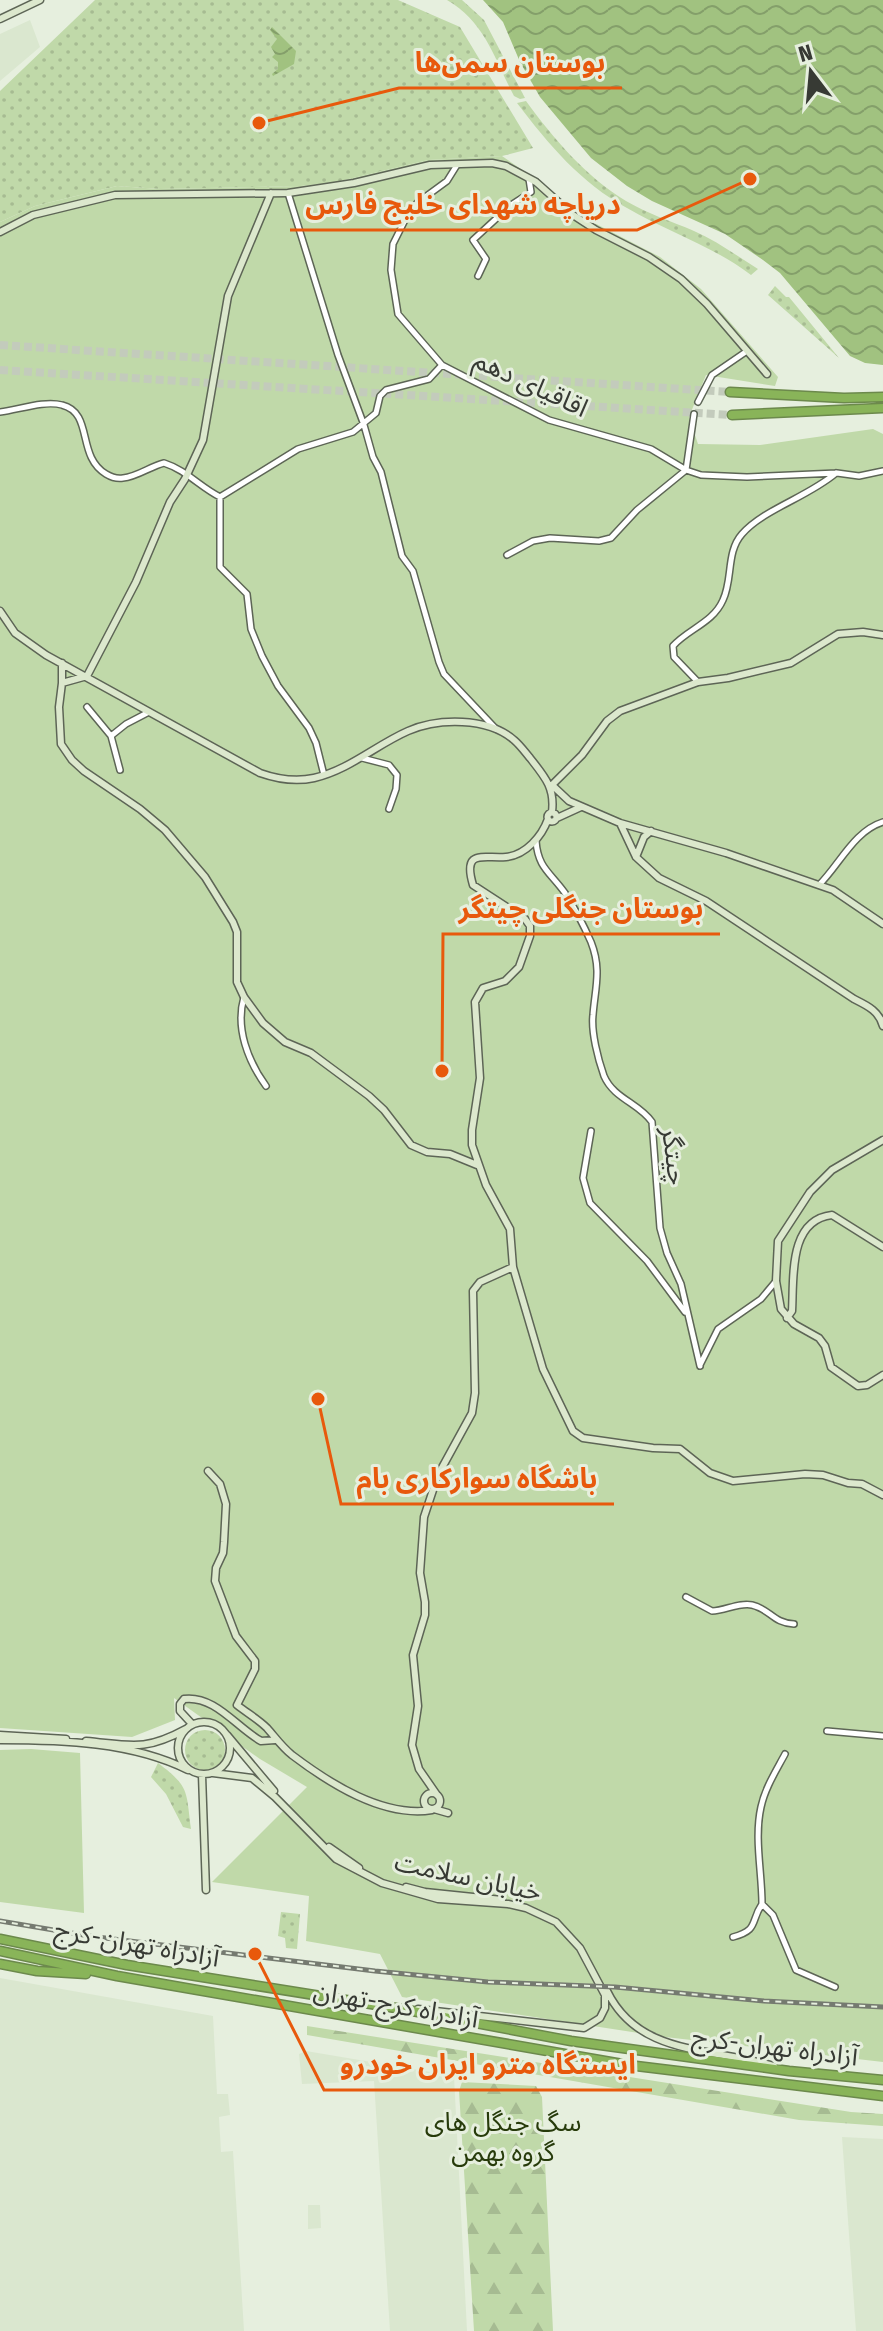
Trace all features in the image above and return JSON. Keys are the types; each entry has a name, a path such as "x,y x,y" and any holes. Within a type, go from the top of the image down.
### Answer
{"highway":[{"path":"730,392 883,397"},
{"path":"732,415 883,408"},
{"name":"آزادراه تهران-کرج","path":"0,1939 127,1965 402,2009 571,2041 789,2071 883,2080"},
{"name":"آزادراه کرج-تهران","path":"0,1951 117,1976 628,2065 883,2096"},
{"path":"0,1964 37,1971 117,1976"}],"street":[{"path":"0,19 40,0"},
{"path":"0,232 33,215 115,195 288,193 354,183 430,165 492,163 506,166 529,178 573,215 659,263 681,279 767,374"},
{"name":"اقاقیای دهم","path":"457,165 447,181 417,203 405,220 393,244 391,270 398,314 442,365 549,420 651,449 686,470 701,475 747,477 837,473 859,476 883,471"},
{"path":"478,276 486,259 473,240 511,205 531,192 529,178"},
{"path":"62,683 87,676 136,582 170,502 188,474 203,440 228,296 271,193"},
{"path":"288,193 338,355 381,472 402,556 413,571 439,662 450,680 497,729 513,738 569,801 620,823 726,853 833,890 883,924"},
{"path":"698,402 712,375 747,351"},
{"path":"220,497 298,449 353,432 376,413 380,396 386,390 429,379 442,365"},
{"path":"0,412 60,404 74,410 83,422 87,452 93,464 112,477 124,478 164,463 188,474 220,497"},
{"path":"507,555 533,541 550,538 599,541 611,538 637,510 686,470 694,414"},
{"path":"698,682 674,657 673,646 710,619 723,601 736,543 760,519 810,493 837,473"},
{"path":"220,497 220,567 247,594 251,629 262,656 309,728 324,775"},
{"path":"0,611 15,633 62,663 260,773 294,779 324,775 424,726 464,722 497,729"},
{"path":"552,785 582,755 607,721 620,711 698,682 791,663 838,634 863,632 883,635"},
{"path":"62,663 59,707 61,744 84,771 165,830 205,877 237,932 235,971 244,997 273,1033 311,1053 369,1096 411,1145 427,1152 450,1154 477,1165"},
{"path":"87,707 111,736 120,770"},
{"path":"111,736 149,712"},
{"path":"362,758 389,765 397,775 389,809"},
{"path":"552,785 552,816 536,841 506,857 482,856 475,859 471,866 473,885 525,919 530,926 530,936 519,967 513,975 483,988 475,1002 480,1078 472,1130 477,1165 510,1229 513,1267 543,1369 573,1431 583,1438 680,1449 710,1473 733,1481 823,1475 862,1484 883,1495"},
{"path":"552,816 581,807"},
{"path":"819,885 836,869 857,837 869,827 883,822"},
{"path":"620,823 636,857 659,878 706,901 869,1006 880,1016 883,1026"},
{"path":"636,857 644,837 651,831"},
{"name":"چیتگر","path":"536,841 537,857 543,869 567,896 591,944 598,984 592,1018 604,1076 613,1090 645,1111 652,1122 660,1228 681,1284 700,1366 718,1329 761,1299 776,1281"},
{"path":"244,997 239,1012 242,1033 249,1056 266,1086"},
{"path":"591,1131 583,1178 590,1203 647,1261 688,1315"},
{"path":"883,1140 832,1170 810,1192 778,1241 776,1281 777,1297 787,1318 819,1338 825,1346 831,1367 858,1386 867,1385 883,1375"},
{"path":"787,1318 792,1311 798,1243 815,1219 832,1215 883,1247"},
{"path":"426,1780 425,1807 448,1813 426,1780 415,1759 412,1745 419,1693 413,1655 425,1615 420,1573 424,1517 438,1475 472,1413 475,1393 473,1291 480,1282 513,1267"},
{"path":"208,1471 220,1484 226,1504 223,1553 216,1568 215,1581 236,1636 255,1661 252,1676 237,1705 267,1728 291,1754 346,1789 371,1801 408,1811 433,1810"},
{"path":"686,1597 712,1611 743,1604 754,1605 782,1623 794,1624"},
{"path":"189,1726 180,1711 184,1699 196,1699 229,1715 261,1741 275,1740"},
{"path":"208,1722 216,1724 227,1735 229,1750 227,1758 213,1773 202,1775 147,1753 0,1737 143,1747 167,1739 189,1726 208,1722"},
{"path":"188,1770 178,1744 189,1726"},
{"path":"827,1731 883,1736"},
{"name":"خیابان سلامت","path":"227,1735 264,1781 322,1842 353,1865 397,1885 463,1900 521,1903 557,1919 581,1942 617,2010 649,2037 789,2071"},
{"path":"733,1937 747,1933 755,1924 756,1913 762,1904 758,1831 761,1808 766,1790 785,1754"},
{"name":"خیابان سلامت","path":"213,1773 244,1775 260,1784 349,1868 412,1893 508,1904 526,1908 556,1922 585,1955 605,1995 605,2008 600,2018 584,2028 434,2009 402,2009"},
{"path":"202,1775 206,1890"},
{"path":"408,1811 424,1797 438,1798"},
{"path":"433,1810 438,1798"},
{"path":"762,1904 773,1915 796,1970 835,1987"}],"shaded area":[{"path":"30,20 40,47 0,81 0,34"},
{"path":"0,1978 213,2016 217,2094 228,2094 230,2115 219,2117 221,2152 233,2151 244,2331 0,2331"},
{"path":"306,2051 454,2076 467,2331 390,2331 374,2081 302,2084 299,2054"},
{"path":"842,2137 883,2139 883,2331 856,2331"},
{"path":"308,2205 320,2205 321,2228 308,2229"}],"green space":[{"path":"95,0 398,0 460,27 533,148 502,156 428,160 332,183 300,186 160,189 117,186 35,206 0,222 0,91"},
{"path":"447,0 462,0 484,20 525,98 514,96 480,30"},
{"path":"526,101 571,156 611,191 643,210 711,239 758,269 751,275 610,198 580,175 554,148 517,103"},
{"path":"502,156 575,213 660,257 701,289 778,377 775,386 706,375 689,417 698,444 760,445 873,429 883,434 883,2062 665,2037 402,1997 380,1954 306,1941 309,1896 212,1882 307,1787 260,1759 174,1698 175,1720 132,1737 0,1728 0,222 35,206 117,186 160,189 300,186 332,183 428,160"},
{"path":"775,286 789,297 839,358 768,295"},
{"path":"205,1730 219,1736 225,1750 219,1764 205,1770 191,1764 185,1750 191,1736"},
{"path":"0,1750 80,1753 84,1913 0,1902"},
{"path":"158,1763 176,1778 185,1791 191,1829 183,1827 166,1794 151,1777"},
{"path":"281,1912 300,1914 297,1949 286,1948 285,1938 278,1936"},
{"path":"307,2026 851,2112 883,2114 883,2126 799,2120 307,2035"},
{"name":"سگ جنگل های گروه بهمن","path":"462,2082 536,2086 542,2097 553,2331 474,2331 459,2091"}],"water":[{"path":"483,0 883,0 883,365 865,363 850,356 780,273 763,260 725,234 652,201 591,158 540,97 520,62 503,22"},
{"path":"272,27 296,51 294,64 273,76 278,62 272,57 275,54 271,47 277,39 270,30"}],"tunnel":[{"path":"0,345 730,392"},
{"path":"0,370 732,415"}],"railway":[{"path":"0,1921 89,1936 375,1971 488,1982 615,1987 764,2001 883,2007"}],"place":[{"name":"بوستان سمن‌ها","path":"259,123"},
{"name":"دریاچه شهدای خلیج فارس","path":"750,179"},
{"name":"بوستان جنگلی چیتگر","path":"442,1071"},
{"name":"باشگاه سوارکاری بام","path":"318,1399"},
{"name":"ایستگاه مترو ایران خودرو","path":"255,1954"}]}
